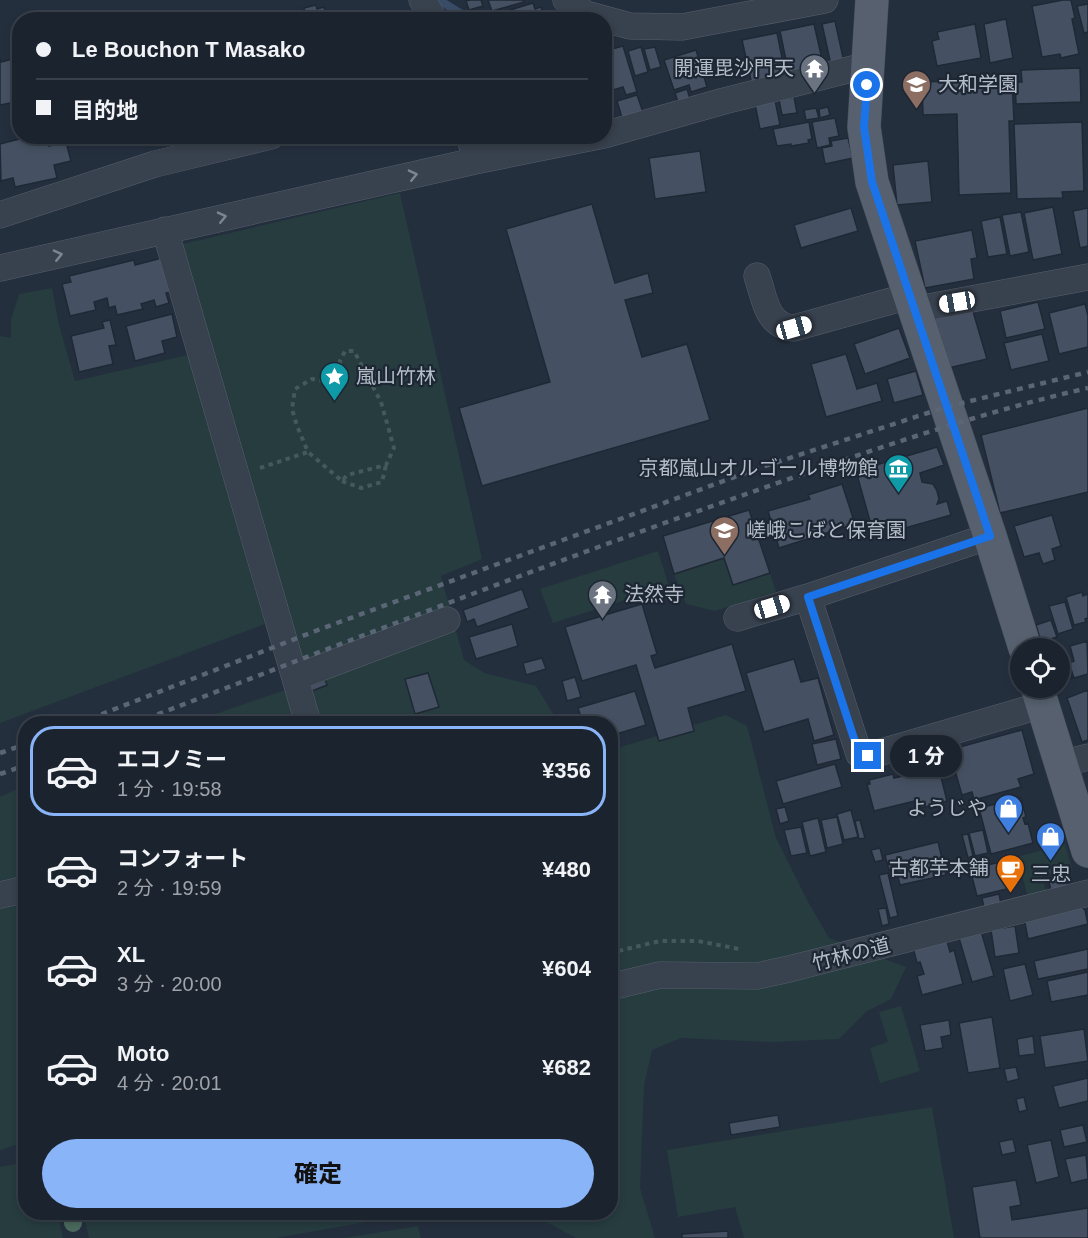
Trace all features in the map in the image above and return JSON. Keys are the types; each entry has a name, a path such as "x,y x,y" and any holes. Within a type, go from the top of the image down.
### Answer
{"main road":[{"path":"872,0 864,127 872,182 1022,638"},
{"path":"1041,698 1075,760 1088,851"}],"street":[{"path":"612,21 630,26 682,27 825,0"},
{"path":"612,133 868,64"},
{"path":"0,215 155,164 238,144"},
{"path":"2,270 165,230 472,148 514,144"},
{"path":"165,230 306,716"},
{"path":"757,276 772,321 782,328 794,328 911,303 1088,277"},
{"path":"737,618 808,597 990,536"},
{"path":"808,597 859,754 868,756 1034,698"},
{"path":"295,676 447,620"},
{"path":"0,895 18,891"},
{"name":"竹林の道","path":"618,985 660,975 757,976 1088,893"}],"path":[{"path":"345,351 354,351 381,402 394,448 381,482 361,488 342,481 308,452 292,409 295,389 312,379 331,382 341,377 340,361 345,351"},
{"path":"237,476 308,452"},
{"path":"342,481 348,475 386,465"}],"green space":[{"name":"嵐山竹林","path":"400,193 482,559 441,576 464,660 484,673 536,686 555,716 209,716 300,685 179,245"},
{"path":"52,288 59,325 75,381 188,355 265,624 0,723 0,336 11,338 11,320 19,294"},
{"path":"658,551 669,586 553,623 540,589"},
{"path":"724,558 733,585 770,573 776,592 715,611 686,604 674,574"},
{"path":"726,715 747,726 776,838 829,938 906,967 891,999 867,1011 839,1039 772,1042 681,1038 652,1050 644,1086 640,1188 655,1238 576,1238 543,1220 618,1220 618,748"},
{"path":"18,788 18,1144 0,1150 0,797"},
{"path":"1065,844 1072,868 1042,876 1047,896 1029,901 1017,857"},
{"path":"901,1006 920,1071 880,1083 870,1048 888,1042 879,1012"},
{"path":"932,1107 954,1238 744,1238 735,1207 678,1217 667,1150"},
{"path":"18,1163 18,1220 59,1220 63,1238 0,1238 0,1167"},
{"path":"85,1220 377,1220 276,1238 89,1238"},
{"path":"418,1226 421,1238 344,1238"}],"building":[{"path":"481,0 483,6 469,10 466,1"},
{"path":"488,0 523,0 524,2 492,11"},
{"path":"1071,0 1079,54 1061,58 1060,54 1042,57 1032,6"},
{"path":"533,3 535,9 541,7 543,12 504,12"},
{"path":"1088,4 1088,32 1084,33 1077,6"},
{"path":"316,5 317,9 324,7 325,12 305,12 304,8"},
{"path":"1006,19 1013,58 990,63 984,24"},
{"path":"835,21 844,62 831,65 822,24"},
{"path":"814,24 824,68 789,75 780,31"},
{"path":"975,24 981,58 937,66 932,41 939,39 937,32"},
{"path":"777,33 786,77 752,85 742,40"},
{"path":"623,46 637,92 626,95 623,87 613,90 612,49"},
{"path":"641,47 648,72 635,76 628,51"},
{"path":"655,47 661,67 650,70 644,49"},
{"path":"696,50 707,87 691,92 689,85 674,90 664,60"},
{"path":"0,58 1,62 12,59 12,103 0,105"},
{"path":"1080,68 1081,102 1016,104 1015,82 1022,82 1021,70"},
{"path":"1012,79 1014,121 1009,121 1011,193 959,195 957,114 923,115 922,82"},
{"path":"687,89 691,102 679,105 675,93"},
{"path":"637,95 644,115 623,121 617,101"},
{"path":"794,97 797,113 782,115 779,100"},
{"path":"775,100 780,125 760,129 755,104"},
{"path":"828,107 830,115 820,118 819,109"},
{"path":"816,108 819,118 806,120 804,110"},
{"path":"835,118 839,136 829,138 830,145 817,148 812,122"},
{"path":"809,122 812,139 808,140 809,143 777,146 773,129"},
{"path":"1082,122 1084,191 1062,192 1063,198 1017,199 1014,124"},
{"path":"848,138 853,158 825,164 822,148 832,146 831,141"},
{"path":"12,141 12,144 49,144 49,146 67,144 71,161 54,165 57,178 15,187 13,178 1,181 0,144"},
{"path":"700,151 706,192 655,199 649,158"},
{"path":"928,161 932,202 897,205 893,165"},
{"path":"592,204 615,283 648,273 653,293 625,300 642,357 687,344 710,420 482,486 459,408 550,382 506,229"},
{"path":"1053,207 1062,254 1033,260 1024,213"},
{"path":"851,208 858,231 801,248 794,225"},
{"path":"1088,208 1088,246 1080,248 1073,211"},
{"path":"1021,212 1029,252 1010,256 1002,215"},
{"path":"1000,217 1007,254 988,257 981,221"},
{"path":"972,230 977,258 971,259 974,279 925,288 915,241"},
{"path":"162,258 171,292 166,293 169,303 156,307 154,300 141,304 143,309 117,315 115,306 109,308 107,298 94,302 96,310 70,316 62,284 71,282 69,276 134,260 135,265"},
{"path":"1038,302 1045,329 1006,338 1000,311"},
{"path":"1085,304 1088,316 1088,347 1059,354 1049,313"},
{"path":"972,308 987,359 944,369 925,317"},
{"path":"172,314 177,337 162,341 165,353 135,361 126,326"},
{"path":"110,320 116,345 109,346 113,364 79,372 71,336 104,328 102,322"},
{"path":"899,328 910,358 865,374 854,344"},
{"path":"1042,334 1049,361 1011,370 1004,343"},
{"path":"846,354 857,389 877,383 882,401 826,417 811,364"},
{"path":"916,371 923,395 894,403 887,379"},
{"path":"1088,408 1088,492 1000,513 981,435"},
{"path":"937,447 944,465 920,473 922,482 933,484 937,491 939,499 937,504 947,501 951,515 898,530 895,526 873,532 856,471"},
{"path":"842,484 855,524 779,548 768,511 810,499 808,495"},
{"path":"749,510 770,573 733,585 724,558 674,574 663,536"},
{"path":"1052,515 1061,546 1052,549 1055,560 1043,564 1039,553 1024,557 1014,526"},
{"path":"522,589 529,608 477,627 474,619 467,622 463,610"},
{"path":"1082,592 1083,596 1088,594 1088,618 1085,619 1086,622 1074,625 1066,597"},
{"path":"1065,602 1073,629 1058,634 1049,606"},
{"path":"642,604 657,654 651,656 655,668 732,644 746,691 688,708 694,731 659,741 636,665 582,681 565,627"},
{"path":"1051,620 1057,637 1040,638 1036,625"},
{"path":"512,624 518,646 476,659 469,637"},
{"path":"1087,641 1088,674 1074,678 1070,666 1070,663 1074,661 1070,646"},
{"path":"542,658 546,669 526,675 523,663"},
{"path":"794,659 801,682 818,678 834,735 814,741 808,719 764,732 746,673"},
{"path":"428,673 439,707 415,714 405,679"},
{"path":"575,677 581,697 567,701 562,681"},
{"path":"325,680 327,685 312,691 310,685"},
{"path":"1088,690 1088,740 1082,742 1067,698"},
{"path":"635,691 646,725 618,734 618,716 581,716 578,708"},
{"path":"1022,730 1034,774 1018,779 1021,787 974,800 972,792 962,795 949,750"},
{"path":"836,739 841,759 817,765 812,744"},
{"path":"835,764 842,787 783,804 776,781"},
{"path":"938,765 947,801 921,808 919,800 874,811 867,784 870,784 869,780 893,774 894,778"},
{"name":"ようじや","path":"1021,798 1026,817 1023,818 1025,824 1028,823 1033,843 991,854 979,808"},
{"path":"785,807 789,821 780,824 776,809"},
{"path":"851,810 858,837 844,840 837,814"},
{"path":"837,817 843,844 827,848 821,820"},
{"path":"818,818 826,852 810,856 802,822"},
{"path":"860,820 865,838 859,839 855,821"},
{"path":"801,827 807,853 791,856 784,830"},
{"path":"983,830 988,853 975,856 969,833"},
{"path":"968,834 973,856 968,858 962,835"},
{"path":"938,842 946,875 900,885 896,868 889,870 885,855"},
{"path":"880,848 883,860 875,862 871,850"},
{"path":"1005,861 1011,888 977,896 970,869"},
{"path":"888,873 898,916 890,918 879,875"},
{"path":"1064,875 1069,890 1052,894 1048,879"},
{"path":"999,894 1001,904 984,908 982,898"},
{"path":"1078,905 1085,910 1088,924 1028,939 1024,918"},
{"path":"886,908 889,924 882,926 878,909"},
{"path":"1015,926 1019,953 995,957 991,930"},
{"path":"981,931 994,976 972,982 959,938"},
{"path":"945,934 950,952 954,950 963,984 922,995 917,976 924,974 920,962 917,963 912,944"},
{"path":"1088,949 1088,969 1038,979 1034,961"},
{"path":"1025,964 1033,995 1010,1001 1003,969"},
{"path":"1088,972 1088,995 1051,1002 1047,981"},
{"path":"992,1017 1000,1068 968,1073 959,1023"},
{"path":"949,1020 951,1035 941,1037 943,1048 925,1051 920,1025"},
{"path":"1084,1029 1088,1061 1045,1068 1040,1036"},
{"path":"1033,1036 1035,1054 1019,1056 1017,1039"},
{"path":"1016,1067 1019,1079 1007,1082 1004,1069"},
{"path":"1088,1078 1088,1101 1059,1108 1053,1086"},
{"path":"1024,1097 1027,1110 1019,1112 1016,1099"},
{"path":"778,1115 780,1127 731,1135 729,1123"},
{"path":"1083,1125 1087,1142 1064,1147 1060,1130"},
{"path":"1013,1139 1016,1152 1002,1155 999,1142"},
{"path":"1051,1140 1059,1177 1036,1183 1027,1145"},
{"path":"1086,1155 1088,1179 1071,1183 1065,1159"},
{"path":"1016,1180 1021,1205 1010,1207 1012,1220 1088,1208 1088,1238 980,1238 972,1187"},
{"path":"728,1231 728,1238 682,1238 682,1234"}],"waterway":[{"path":"439,0 458,12"}],"railway":[{"path":"97,716 318,630 759,468 946,407 1088,372"},
{"path":"153,716 715,505 947,426 1088,388"},
{"path":"0,753 18,747"},
{"path":"0,774 18,768"}],"place":[{"name":"開運毘沙門天","path":"815,94"},
{"name":"大和学園","path":"917,110"},
{"name":"嵐山竹林","path":"335,402"},
{"name":"京都嵐山オルゴール博物館","path":"899,494"},
{"name":"嵯峨こばと保育園","path":"725,556"},
{"name":"法然寺","path":"603,620"},
{"name":"ようじや","path":"1008,834"},
{"name":"三忠","path":"1051,862"},
{"name":"古都芋本舗","path":"1010,894"}],"route":[{"path":"867,85 864,127 872,182 990,536 808,597 859,754 868,756"}]}
